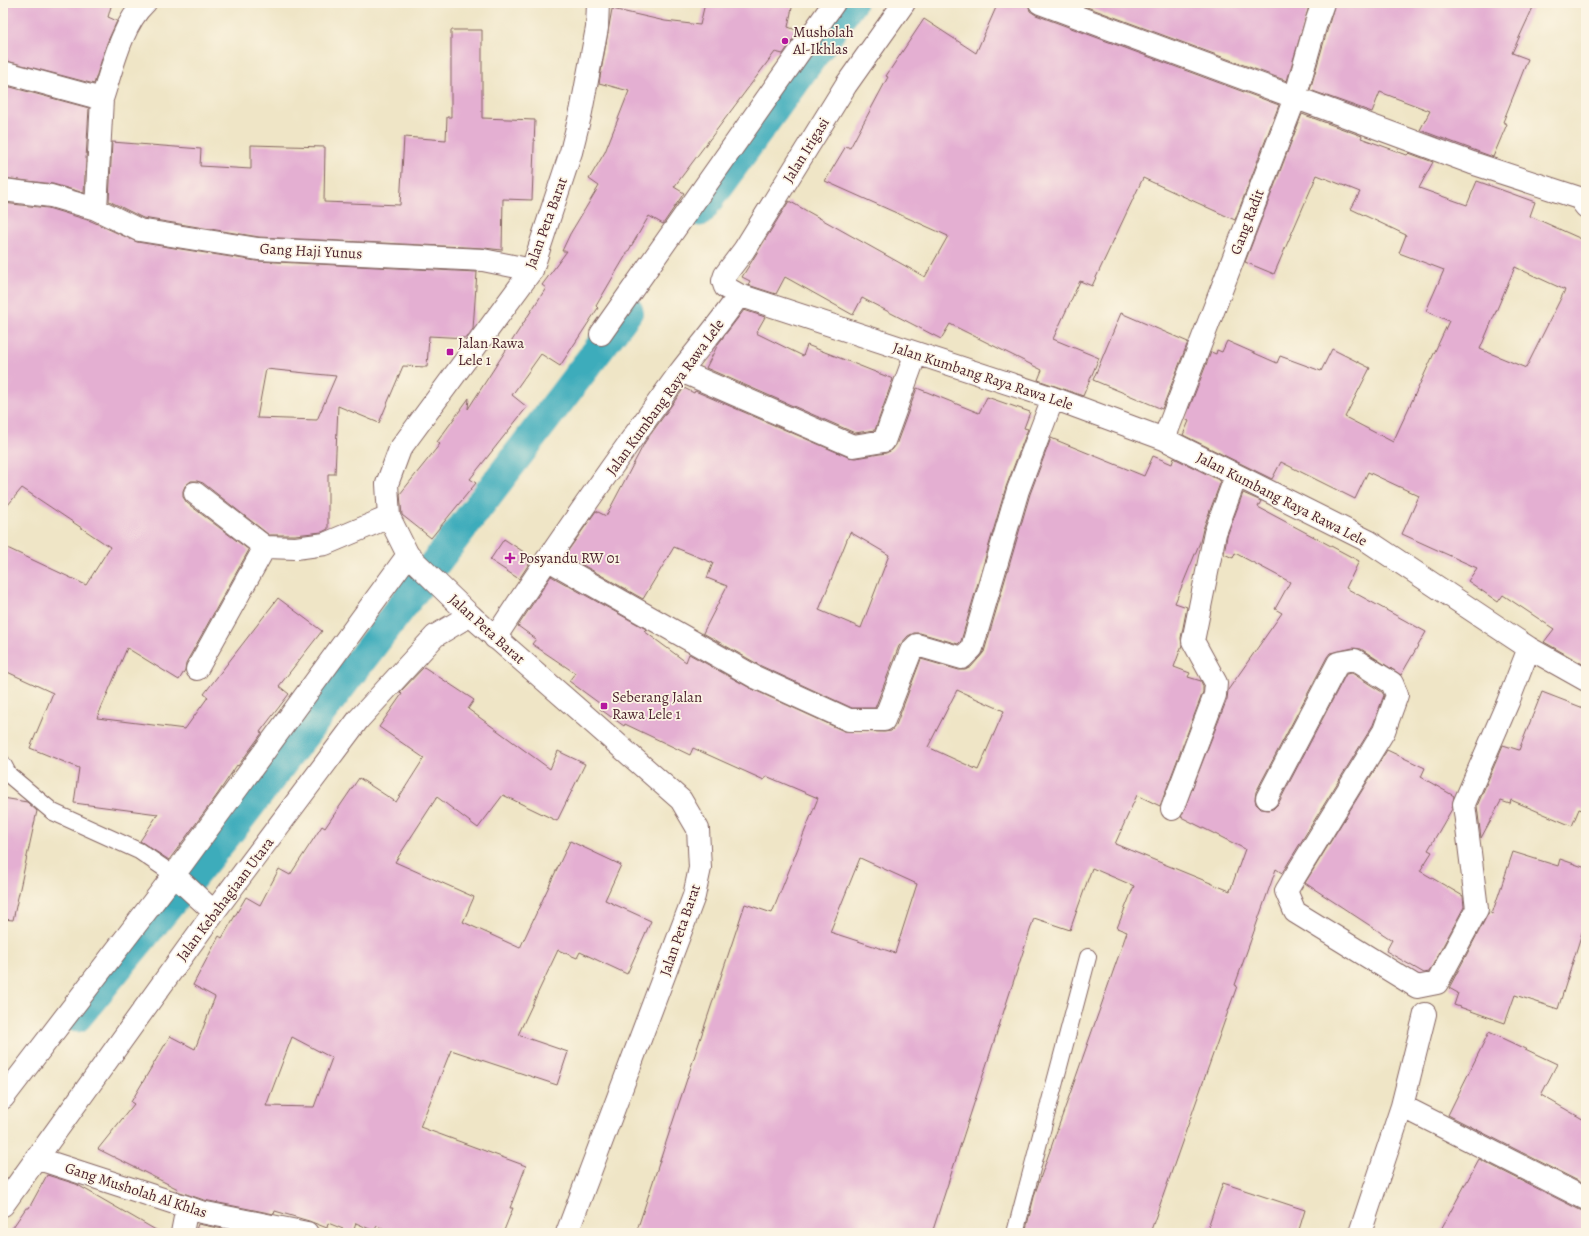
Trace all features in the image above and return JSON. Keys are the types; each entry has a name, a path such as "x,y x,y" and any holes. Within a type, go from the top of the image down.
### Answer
{"street":[{"path":"96,209 102,99 123,38 137,10 145,3"},
{"name":"Jalan Peta Barat","path":"567,1233 694,896 700,868 698,829 681,800 589,718 469,615 410,557 389,517 387,484 400,449 532,270 571,152 581,112 598,28 598,3"},
{"path":"601,334 834,3"},
{"name":"Jalan Irigasi","path":"739,295 725,287 723,281 725,276 744,250 846,84 904,3"},
{"path":"1040,3 1472,164 1579,198 1586,207"},
{"name":"Gang Radit","path":"1164,439 1295,98 1316,23 1324,3"},
{"path":"3,72 102,99"},
{"name":"Gang Haji Yunus","path":"3,190 51,196 96,209 139,230 258,249 483,260 532,270"},
{"name":"Jalan Kumbang Raya Rawa Lele","path":"495,638 547,559 681,371 727,313 739,295 1053,398 1164,439 1368,541 1529,648 1586,680"},
{"path":"681,371 853,446 884,441 916,353"},
{"path":"547,559 755,677 849,720 884,720 911,651 917,645 962,658 972,648 1018,490 1053,398"},
{"path":"1172,809 1215,695 1216,683 1193,641 1215,532 1236,476"},
{"path":"196,493 265,547 296,548 325,544 389,517"},
{"path":"197,669 265,547"},
{"path":"3,1098 176,877 410,557"},
{"name":"Jalan Kebahagiaan Utara","path":"3,1205 211,909 358,720 434,636 469,615"},
{"path":"1267,798 1338,663 1354,660 1392,682 1398,695 1384,731 1286,891 1295,912 1417,987 1436,982 1478,910 1464,804 1508,702 1529,648"},
{"path":"176,877 211,909"},
{"path":"1360,1233 1402,1106 1425,1014"},
{"path":"1402,1106 1586,1199"},
{"name":"Gang Musholah Al Khlas","path":"36,1158 187,1206 201,1212 308,1233"},
{"path":"182,1233 187,1206"}],"lane":[{"path":"3,764 9,775 53,812 139,851 176,877"},
{"path":"1015,1233 1088,957"}],"building":[{"path":"3,3 112,3 108,17 117,21 107,43 94,84 3,60"},
{"path":"705,3 793,3 788,27 799,31 783,54 775,52 674,187 684,193 663,224 649,216 596,306 598,308 560,366 541,354 512,395 527,407 470,479 476,483 431,538 402,515 400,494 440,444 437,442 469,398 468,409 546,288 542,285 567,251 562,251 570,234 599,186 589,179 605,152 629,91 599,83 612,9 665,21 700,25"},
{"path":"998,3 1028,3 1030,11 1036,15 1279,105 1235,220 1143,178 1092,286 1080,281 1053,339 1099,358 1083,396 1038,380 1042,370 950,324 941,339 862,298 853,315 785,277 776,294 748,285 750,281 742,277 789,201 925,277 948,236 825,181 846,146 850,148 888,77 886,76 924,19 976,53"},
{"path":"1076,3 1310,3 1287,81"},
{"path":"1335,3 1535,3 1512,53 1528,59 1503,122 1507,124 1493,157 1420,130 1430,111 1380,92 1372,112 1310,90"},
{"path":"451,30 482,30 482,118 535,120 532,200 503,199 502,250 259,237 143,218 109,201 112,142 201,149 200,166 251,169 251,145 325,147 324,202 400,205 404,137 446,140 447,117 451,117"},
{"path":"3,85 89,108 84,193 53,184 3,178"},
{"path":"1302,114 1362,136 1361,138 1407,155 1409,153 1433,162 1419,188 1467,205 1477,181 1535,202 1530,216 1586,241 1586,666 1544,642 1554,629 1503,595 1498,602 1468,581 1477,568 1402,534 1419,496 1368,472 1355,499 1281,462 1272,479 1183,435 1189,421 1185,419 1211,352 1216,354 1217,350 1222,352 1227,341 1277,363 1280,356 1321,371 1332,349 1370,368 1345,417 1393,442 1449,321 1426,311 1444,270 1399,253 1406,235 1351,209 1360,192 1317,175 1274,274 1245,262","holes":["1515,267 1565,290 1526,368 1480,349"]},
{"path":"3,203 48,208 91,221 137,242 256,261 477,272 473,329 466,338 429,336 427,367 403,366 379,423 338,406 335,474 328,474 328,529 322,532 295,535 269,535 203,483 191,481 185,486 183,497 187,503 249,550 186,663 185,670 179,680 127,648 97,718 185,729 208,697 204,694 278,598 322,631 279,686 289,694 260,732 262,733 238,766 237,765 169,860 140,841 158,814 74,803 79,768 30,748 53,693 3,670 3,546 86,585 110,547 22,488 3,511","holes":["266,369 336,376 317,420 257,418"]},
{"path":"744,310 765,317 756,333 803,356 807,345 893,379 875,430 855,433 706,368 718,344"},
{"path":"1121,313 1188,342 1162,409 1093,380"},
{"path":"684,388 694,393 695,391 848,457 855,458 886,453 892,450 896,445 917,388 979,413 987,397 1030,412 1024,428 1028,429 1006,487 961,641 958,644 920,633 914,633 908,636 899,646 875,708 852,708 761,666 703,633 727,586 707,578 713,563 674,547 643,599 565,555 596,511 606,516 645,442","holes":["850,532 889,555 861,628 819,610"]},
{"path":"1051,438 1144,476 1153,456 1172,464 1174,458 1221,481 1203,529 1200,542 1175,603 1187,607 1181,638 1182,645 1174,667 1190,673 1188,677 1201,681 1203,692 1160,806 1137,795 1115,844 1230,891 1245,849 1181,817 1227,699 1228,690 1282,613 1275,609 1290,582 1235,553 1233,558 1224,554 1227,536 1243,493 1261,501 1258,507 1359,561 1346,588 1426,632 1401,675 1361,649 1353,648 1330,653 1256,792 1256,804 1261,809 1273,809 1278,804 1346,674 1352,673 1382,692 1384,695 1373,725 1282,873 1276,869 1235,985 1237,986 1150,1233 1025,1233 1035,1193 1127,932 1117,928 1134,886 1092,868 1070,930 1034,918 932,1233 636,1233 745,904 772,913 818,798 766,776 764,780 693,748 690,755 625,724 624,726 600,709 603,706 569,681 575,673 532,644 536,639 518,626 551,576 646,629 644,631 686,662 689,654 750,688 844,731 891,731 896,725 921,659 959,670 965,670 971,667 984,652 1030,494","holes":["957,690 1004,711 978,770 928,747","860,858 917,884 895,953 830,932"]},
{"name":"Posyandu RW 01","path":"504,539 533,558 519,579 490,560"},
{"path":"424,667 474,700 468,709 550,769 558,751 585,764 557,821 503,795 478,828 437,797 395,862 474,897 463,922 520,948 570,841 621,865 605,900 651,921 627,974 580,952 577,958 558,950 518,1035 568,1052 557,1085 451,1050 420,1127 526,1166 510,1208 513,1208 503,1233 396,1233 377,1226 374,1231 356,1223 353,1233 328,1223 327,1228 275,1211 274,1214 204,1200 177,1191 178,1189 98,1149 134,1104 131,1102 170,1036 195,1049 215,997 193,985 219,936 222,938 246,897 260,905 279,869 290,875 322,826 325,828 359,778 396,802 424,758 379,727 402,694 400,692","holes":["292,1037 332,1058 314,1107 266,1106"]},
{"path":"1542,692 1586,709 1586,811 1579,809 1572,826 1511,800 1510,804 1501,801 1481,838 1477,806 1503,745 1519,750"},
{"path":"1387,750 1425,768 1421,777 1454,796 1452,809 1428,850 1432,852 1420,871 1463,896 1464,907 1429,972 1424,973 1386,951 1392,940 1305,883"},
{"path":"3,798 27,802 37,811 13,920 3,919"},
{"path":"1513,852 1558,866 1560,859 1586,868 1586,920 1558,1009 1515,995 1505,1023 1454,1005 1458,993 1449,988 1489,912 1492,914"},
{"path":"1489,1032 1557,1064 1541,1095 1586,1121 1586,1185 1448,1115"},
{"path":"1479,1159 1580,1210 1586,1211 1586,1233 1439,1233"},
{"path":"47,1175 76,1184 161,1233 9,1233 26,1208 29,1208"},
{"path":"1223,1183 1305,1210 1298,1233 1206,1233"},
{"path":"198,1224 233,1231 232,1233 195,1233"}],"waterway":[{"path":"700,211 851,3"},
{"path":"77,1017 237,822 628,311"}],"place":[{"name":"Musholah Al-Ikhlas","path":"785,41"},
{"name":"Jalan Rawa Lele 1","path":"450,352"},
{"name":"Posyandu RW 01","path":"510,558"},
{"name":"Seberang Jalan Rawa Lele 1","path":"604,706"}]}
